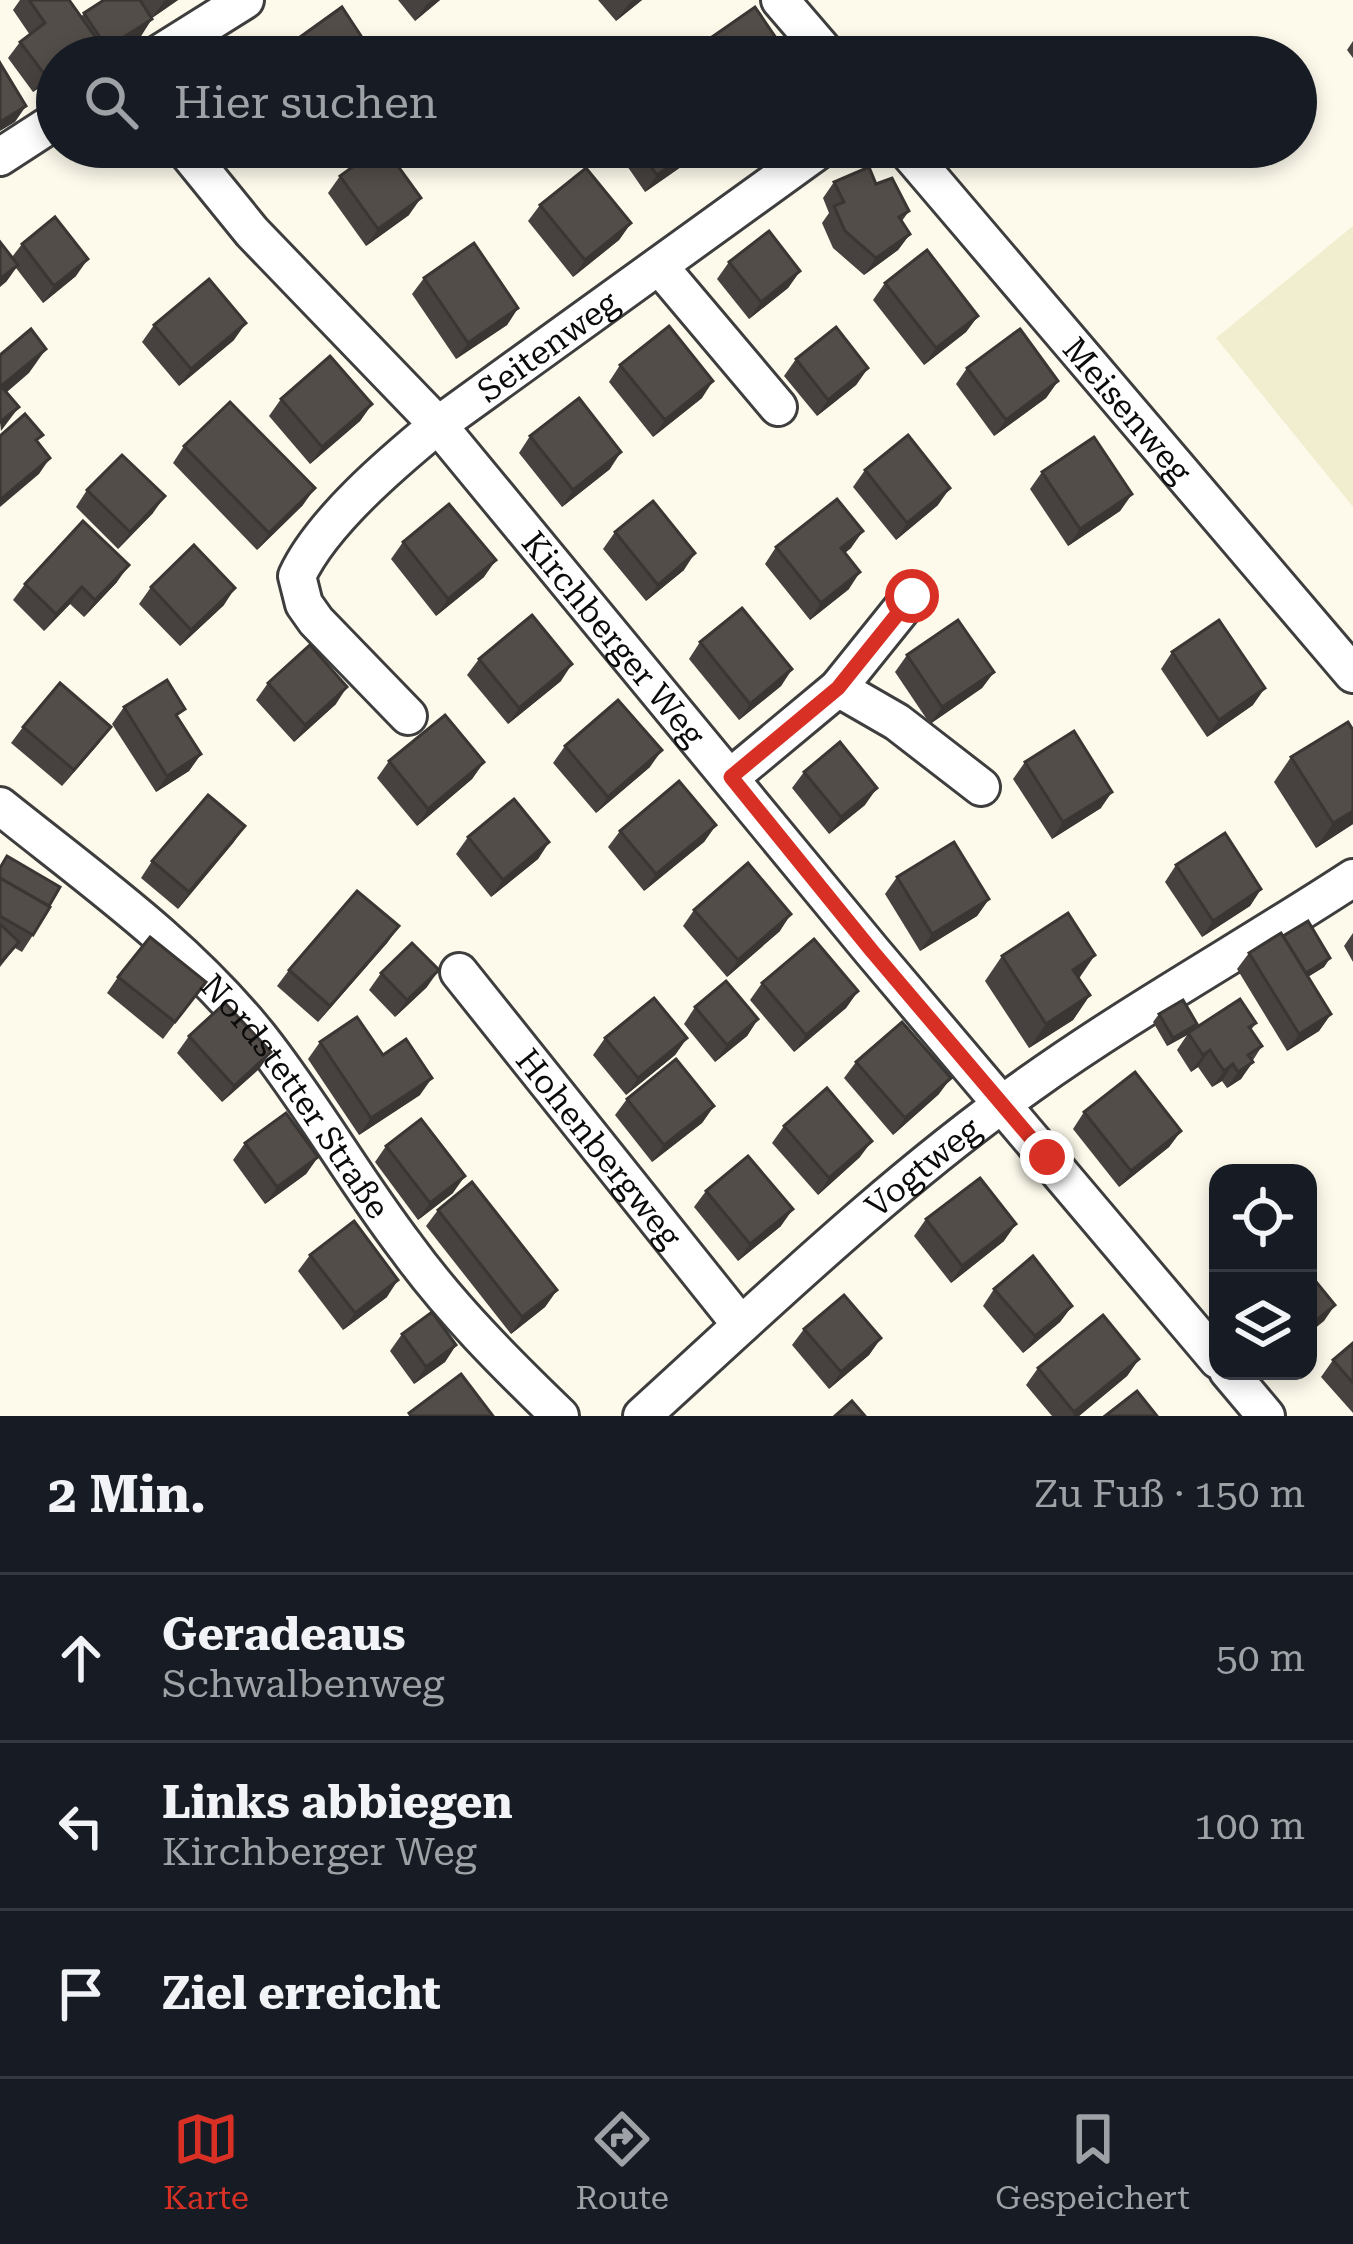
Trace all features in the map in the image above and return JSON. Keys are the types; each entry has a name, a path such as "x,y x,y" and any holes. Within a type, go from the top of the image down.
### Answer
{"street":[{"path":"187,36 244,0"},
{"path":"780,0 811,36"},
{"path":"138,17 148,36"},
{"path":"0,157 36,134"},
{"name":"Kirchberger Weg","path":"200,168 252,232 438,425 1209,1349"},
{"name":"Seitenweg","path":"408,716 316,621 304,604 297,576 331,528 438,425 794,168"},
{"name":"Meisenweg","path":"922,168 1353,674"},
{"path":"658,266 778,407"},
{"path":"731,777 838,688 912,596"},
{"path":"838,688 897,722 981,787"},
{"name":"Nordstetter Straße","path":"0,806 149,922 206,976 286,1073 425,1273 560,1416"},
{"name":"Vogtweg","path":"642,1416 741,1325 1002,1105 1114,1027 1353,878"},
{"name":"Hohenbergweg","path":"459,972 741,1325"},
{"path":"1236,1380 1266,1416"}],"shaded area":[{"path":"1353,226 1353,507 1216,338"}],"building":[{"path":"29,0 69,0 95,36 36,36 36,63 20,42 45,23"},
{"path":"104,0 140,0 152,19 126,36 99,36 84,13"},
{"path":"342,7 361,36 302,36"},
{"path":"755,7 775,36 713,36"},
{"path":"0,63 26,106 0,122"},
{"path":"351,168 399,168 421,198 378,229 340,176"},
{"path":"586,168 631,223 585,260 540,205"},
{"path":"867,168 876,184 892,178 909,211 899,217 910,234 876,258 845,231 834,206 844,202 834,182"},
{"path":"55,217 88,259 54,286 22,244"},
{"path":"769,231 800,271 761,302 729,262"},
{"path":"0,242 18,265 0,279"},
{"path":"474,243 518,308 468,343 424,278"},
{"path":"927,250 978,316 936,348 885,283"},
{"path":"209,279 246,323 191,369 154,325"},
{"path":"669,326 713,381 665,420 620,365"},
{"path":"836,327 868,368 828,400 796,359"},
{"path":"31,329 46,349 1,386 19,407 0,422 0,355"},
{"path":"1020,329 1058,381 1006,420 967,368"},
{"path":"330,356 372,404 322,447 281,399"},
{"path":"579,398 621,452 573,490 530,436"},
{"path":"230,402 315,488 269,533 184,446"},
{"path":"25,414 43,435 36,440 50,458 0,500 0,436"},
{"path":"908,435 950,488 907,523 865,470"},
{"path":"1094,437 1132,494 1080,529 1042,472"},
{"path":"122,455 165,496 130,532 87,490"},
{"path":"837,499 863,531 841,548 860,572 821,603 776,547"},
{"path":"653,501 695,553 658,585 615,532"},
{"path":"449,504 496,560 448,599 403,542"},
{"path":"83,521 129,565 95,600 82,587 56,614 25,584"},
{"path":"194,545 235,588 191,630 151,587"},
{"path":"742,608 792,669 750,704 700,642"},
{"path":"532,615 572,664 519,708 479,659"},
{"path":"958,620 994,672 942,707 907,655"},
{"path":"1219,620 1265,688 1219,720 1172,652"},
{"path":"310,645 347,687 305,725 268,683"},
{"path":"167,680 185,709 176,715 201,754 167,776 124,707"},
{"path":"60,683 111,727 74,770 23,727"},
{"path":"618,700 662,750 608,797 565,746"},
{"path":"445,715 484,762 428,809 389,761"},
{"path":"1348,722 1353,730 1353,811 1333,823 1291,757"},
{"path":"1074,731 1112,792 1063,822 1025,762"},
{"path":"840,742 877,788 841,817 804,772"},
{"path":"679,781 716,825 656,874 620,831"},
{"path":"208,795 245,826 189,892 152,861"},
{"path":"514,799 549,842 503,880 468,837"},
{"path":"1225,833 1261,889 1213,921 1176,865"},
{"path":"954,842 989,899 932,934 897,877"},
{"path":"7,856 60,887 49,906 0,878"},
{"path":"748,863 791,914 738,960 694,910"},
{"path":"0,878 50,907 33,935 0,916"},
{"path":"357,891 399,926 330,1006 289,970"},
{"path":"1068,913 1095,955 1073,970 1090,995 1046,1024 1002,956"},
{"path":"1308,921 1330,958 1306,973 1283,936"},
{"path":"0,924 19,942 0,963"},
{"path":"1281,933 1331,1014 1299,1034 1249,953"},
{"path":"150,937 206,982 175,1022 118,977"},
{"path":"814,939 858,991 806,1035 762,983"},
{"path":"412,943 439,970 407,1000 381,973"},
{"path":"726,981 758,1019 727,1045 695,1007"},
{"path":"654,998 687,1038 638,1078 605,1038"},
{"path":"1240,999 1256,1023 1249,1027 1262,1046 1248,1055 1253,1062 1238,1072 1233,1064 1224,1071 1210,1050 1203,1055 1188,1033"},
{"path":"1183,1000 1197,1024 1173,1038 1159,1014"},
{"path":"225,1003 271,1052 234,1086 189,1036"},
{"path":"357,1017 383,1055 406,1039 432,1078 371,1118 320,1042"},
{"path":"902,1022 951,1078 905,1118 856,1062"},
{"path":"676,1059 714,1106 664,1145 627,1099"},
{"path":"1135,1072 1181,1131 1131,1171 1084,1112"},
{"path":"827,1088 872,1141 829,1178 784,1126"},
{"path":"286,1113 318,1157 277,1187 245,1143"},
{"path":"421,1119 465,1176 430,1203 386,1146"},
{"path":"748,1156 793,1209 750,1244 706,1191"},
{"path":"980,1178 1016,1224 962,1266 926,1219"},
{"path":"472,1182 557,1290 522,1317 438,1210"},
{"path":"354,1221 398,1280 355,1313 310,1255"},
{"path":"1033,1256 1072,1306 1035,1336 994,1289"},
{"path":"1317,1283 1335,1305 1317,1320"},
{"path":"844,1295 881,1338 841,1372 804,1329"},
{"path":"432,1312 456,1345 426,1367 402,1334"},
{"path":"1103,1315 1139,1359 1074,1412 1038,1368"},
{"path":"1353,1343 1353,1383 1333,1360"},
{"path":"461,1374 493,1416 411,1416 409,1413"},
{"path":"1137,1391 1157,1416 1105,1416"},
{"path":"852,1401 865,1416 835,1416"}],"route":[{"path":"912,596 838,688 731,777 1047,1157"}]}
